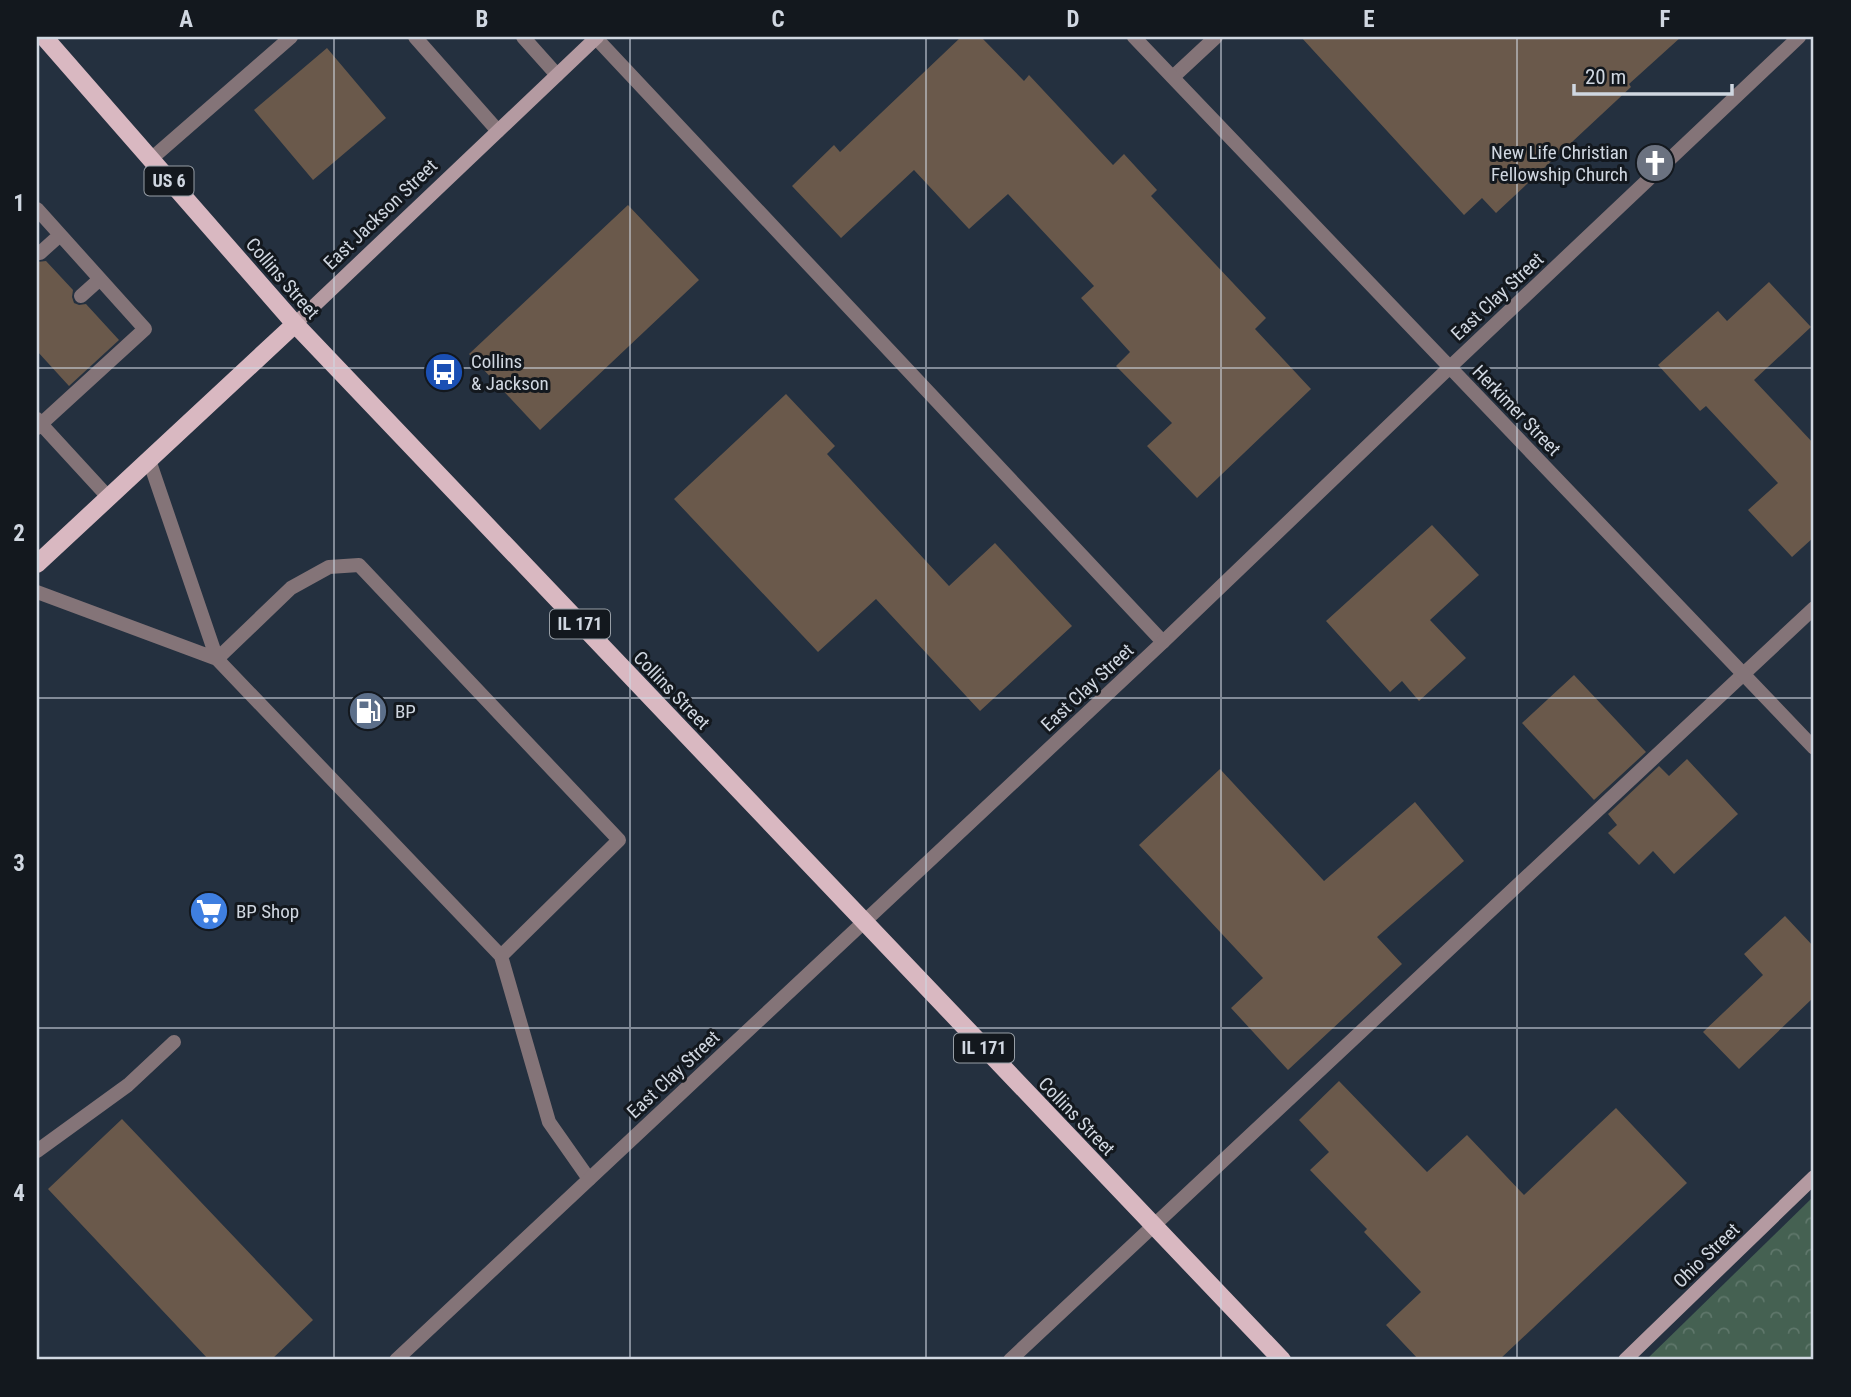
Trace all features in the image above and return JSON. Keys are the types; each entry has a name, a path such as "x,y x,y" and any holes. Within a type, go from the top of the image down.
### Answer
{"main road":[{"name":"Collins Street","path":"44,37 295,324 1282,1360"},
{"name":"East Jackson Street","path":"37,564 295,324"}],"street":[{"path":"151,159 291,37"},
{"path":"415,37 498,131"},
{"path":"523,37 557,75"},
{"path":"597,37 1163,642"},
{"name":"East Jackson Street","path":"295,324 597,37"},
{"name":"Herkimer Street","path":"1134,37 1814,748"},
{"path":"1173,77 1216,37"},
{"name":"East Clay Street","path":"396,1360 1163,642 1799,37"},
{"path":"37,209 145,329 38,423 109,498"},
{"path":"40,253 60,235"},
{"path":"81,296 100,279"},
{"path":"149,460 217,659 500,956 550,1122 589,1179"},
{"path":"217,659 291,587 329,567 359,565 619,841 500,956"},
{"path":"37,592 217,659"},
{"path":"1010,1360 1814,608"},
{"path":"37,1152 128,1085 174,1042"},
{"name":"Ohio Street","path":"1625,1360 1814,1177"}],"green space":[{"path":"1814,1196 1814,1360 1646,1360"}],"building":[{"path":"961,37 981,37 1024,81 1029,75 1113,165 1124,154 1157,190 1151,196 1266,318 1255,329 1311,389 1197,498 1147,446 1172,423 1116,366 1130,352 1081,298 1094,286 1008,194 969,229 914,170 841,238 792,186 834,145 840,152"},
{"path":"1301,37 1681,37 1496,213 1482,198 1464,215"},
{"path":"327,48 386,118 313,180 254,110"},
{"path":"628,205 699,280 540,430 469,354"},
{"path":"46,261 73,290 74,303 86,304 119,340 69,386 37,351 37,262"},
{"path":"1769,282 1811,327 1754,380 1814,444 1814,537 1792,557 1748,510 1778,483 1706,406 1700,411 1658,365 1718,311 1727,321"},
{"path":"786,394 835,446 827,454 949,586 995,543 1072,626 980,711 876,599 818,652 674,499"},
{"path":"1432,525 1479,575 1430,620 1466,658 1419,701 1402,681 1390,692 1326,621"},
{"path":"1574,675 1646,752 1594,800 1522,723"},
{"path":"1687,759 1738,814 1674,874 1653,851 1639,865 1608,833 1617,825 1608,814 1659,766 1669,776"},
{"path":"1220,769 1324,881 1415,802 1464,861 1377,937 1402,964 1288,1070 1231,1008 1263,978 1139,845"},
{"path":"1785,916 1814,947 1814,997 1739,1069 1703,1032 1763,975 1744,954"},
{"path":"1339,1081 1427,1172 1467,1135 1524,1195 1616,1108 1687,1183 1499,1360 1419,1360 1386,1325 1421,1292 1364,1232 1367,1229 1310,1170 1329,1152 1299,1120"},
{"path":"122,1119 313,1320 271,1360 209,1360 48,1189"}],"place":[{"name":"New Life Christian Fellowship Church","path":"1655,163"},
{"name":"Collins & Jackson","path":"444,372"},
{"name":"BP","path":"368,711"},
{"name":"BP Shop","path":"209,911"}]}
